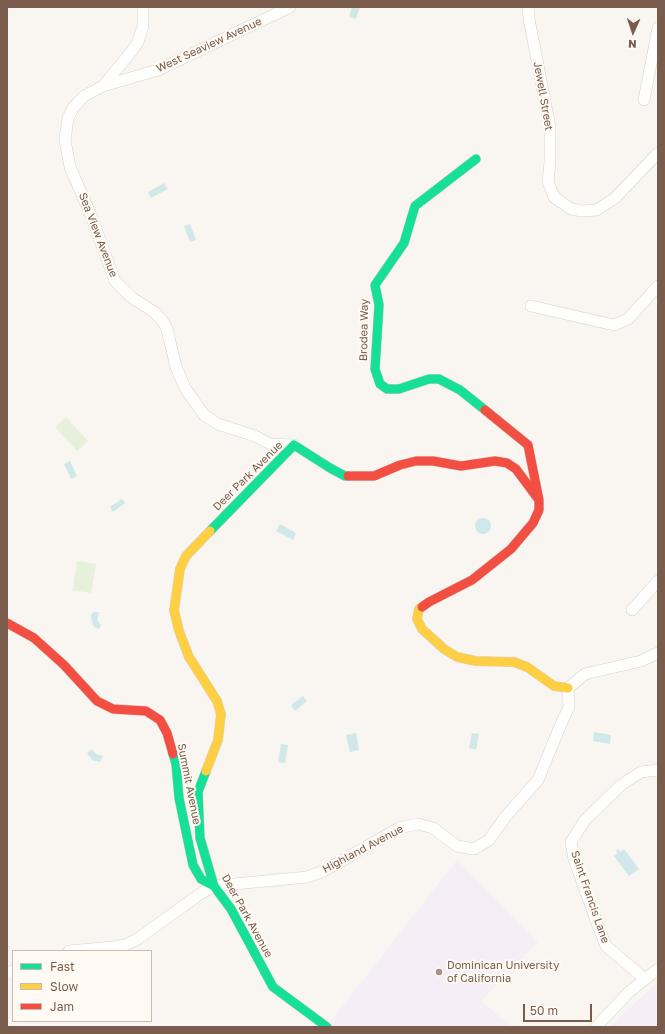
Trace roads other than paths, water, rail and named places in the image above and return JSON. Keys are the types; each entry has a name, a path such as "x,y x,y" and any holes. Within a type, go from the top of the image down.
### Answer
{"street":[{"name":"Sea View Avenue","path":"143,7 143,26 138,42 132,51 103,86 84,96 73,108 68,118 65,140 70,167 90,213 115,281 131,297 154,312 162,320 167,329 176,367 185,388 204,415 218,424 255,436 270,444 294,445"},
{"name":"West Seaview Avenue","path":"103,86 158,70 290,7"},
{"name":"Jewell Street","path":"528,7 550,128 550,162 548,182 554,197 571,209 582,211 597,210 615,198 658,153"},
{"path":"644,100 658,28"},
{"name":"Brodea Way","path":"476,159 415,206 404,243 375,284 379,306 375,368 380,384 387,390 399,389 429,379 439,379 460,390 528,445 539,500"},
{"path":"531,306 614,325 628,319 658,286"},
{"name":"Deer Park Avenue","path":"327,1027 273,987 230,909 214,886 200,838 198,792 218,740 221,714 217,701 189,657 174,610 180,569 186,556 294,445 345,476 374,476 400,465 416,461 433,461 462,466 495,461 507,463 516,469 539,500"},
{"path":"539,500 540,510 532,523 511,549 472,580 429,602 419,609 417,619 422,628 444,649 457,657 476,660 514,662 528,667 541,678 554,686 568,688 585,674 641,661 658,653"},
{"path":"632,610 658,581"},
{"name":"Summit Avenue","path":"7,623 34,638 64,665 97,701 113,709 146,711 160,720 167,733 176,764 179,798 193,865 201,879 214,886"},
{"name":"Highland Avenue","path":"80,950 125,945 136,940 200,894 214,886 307,877 324,870 400,828 418,824 433,828 457,846 474,849 489,840 506,816 538,780 560,724 569,707 568,688"},
{"name":"Saint Francis Lane","path":"645,980 606,946 574,859 571,842 585,820 620,785 641,772 658,770"},
{"path":"596,1027 626,995 658,969"}],"water":[{"path":"352,7 360,7 356,19 349,17"},
{"path":"164,183 168,189 151,198 148,192"},
{"path":"190,224 196,240 190,242 184,226"},
{"path":"70,461 77,476 71,479 64,464"},
{"path":"122,499 125,503 113,512 110,507"},
{"path":"480,518 486,518 491,523 489,532 486,534 480,534 475,529 475,523"},
{"path":"280,524 296,533 293,540 276,531"},
{"path":"94,612 99,612 97,620 101,625 99,629 94,627 92,622 91,615"},
{"path":"303,696 307,701 295,711 291,705"},
{"path":"594,732 611,735 610,744 593,741"},
{"path":"356,733 359,750 350,752 346,735"},
{"path":"472,733 479,734 476,750 469,748"},
{"path":"281,744 288,745 285,763 278,762"},
{"path":"92,749 96,754 103,756 100,762 92,760 87,753"},
{"path":"618,849 620,852 624,849 639,869 629,876 614,856 618,853 616,851"}],"place":[{"name":"Dominican University of California","path":"439,972"}]}
